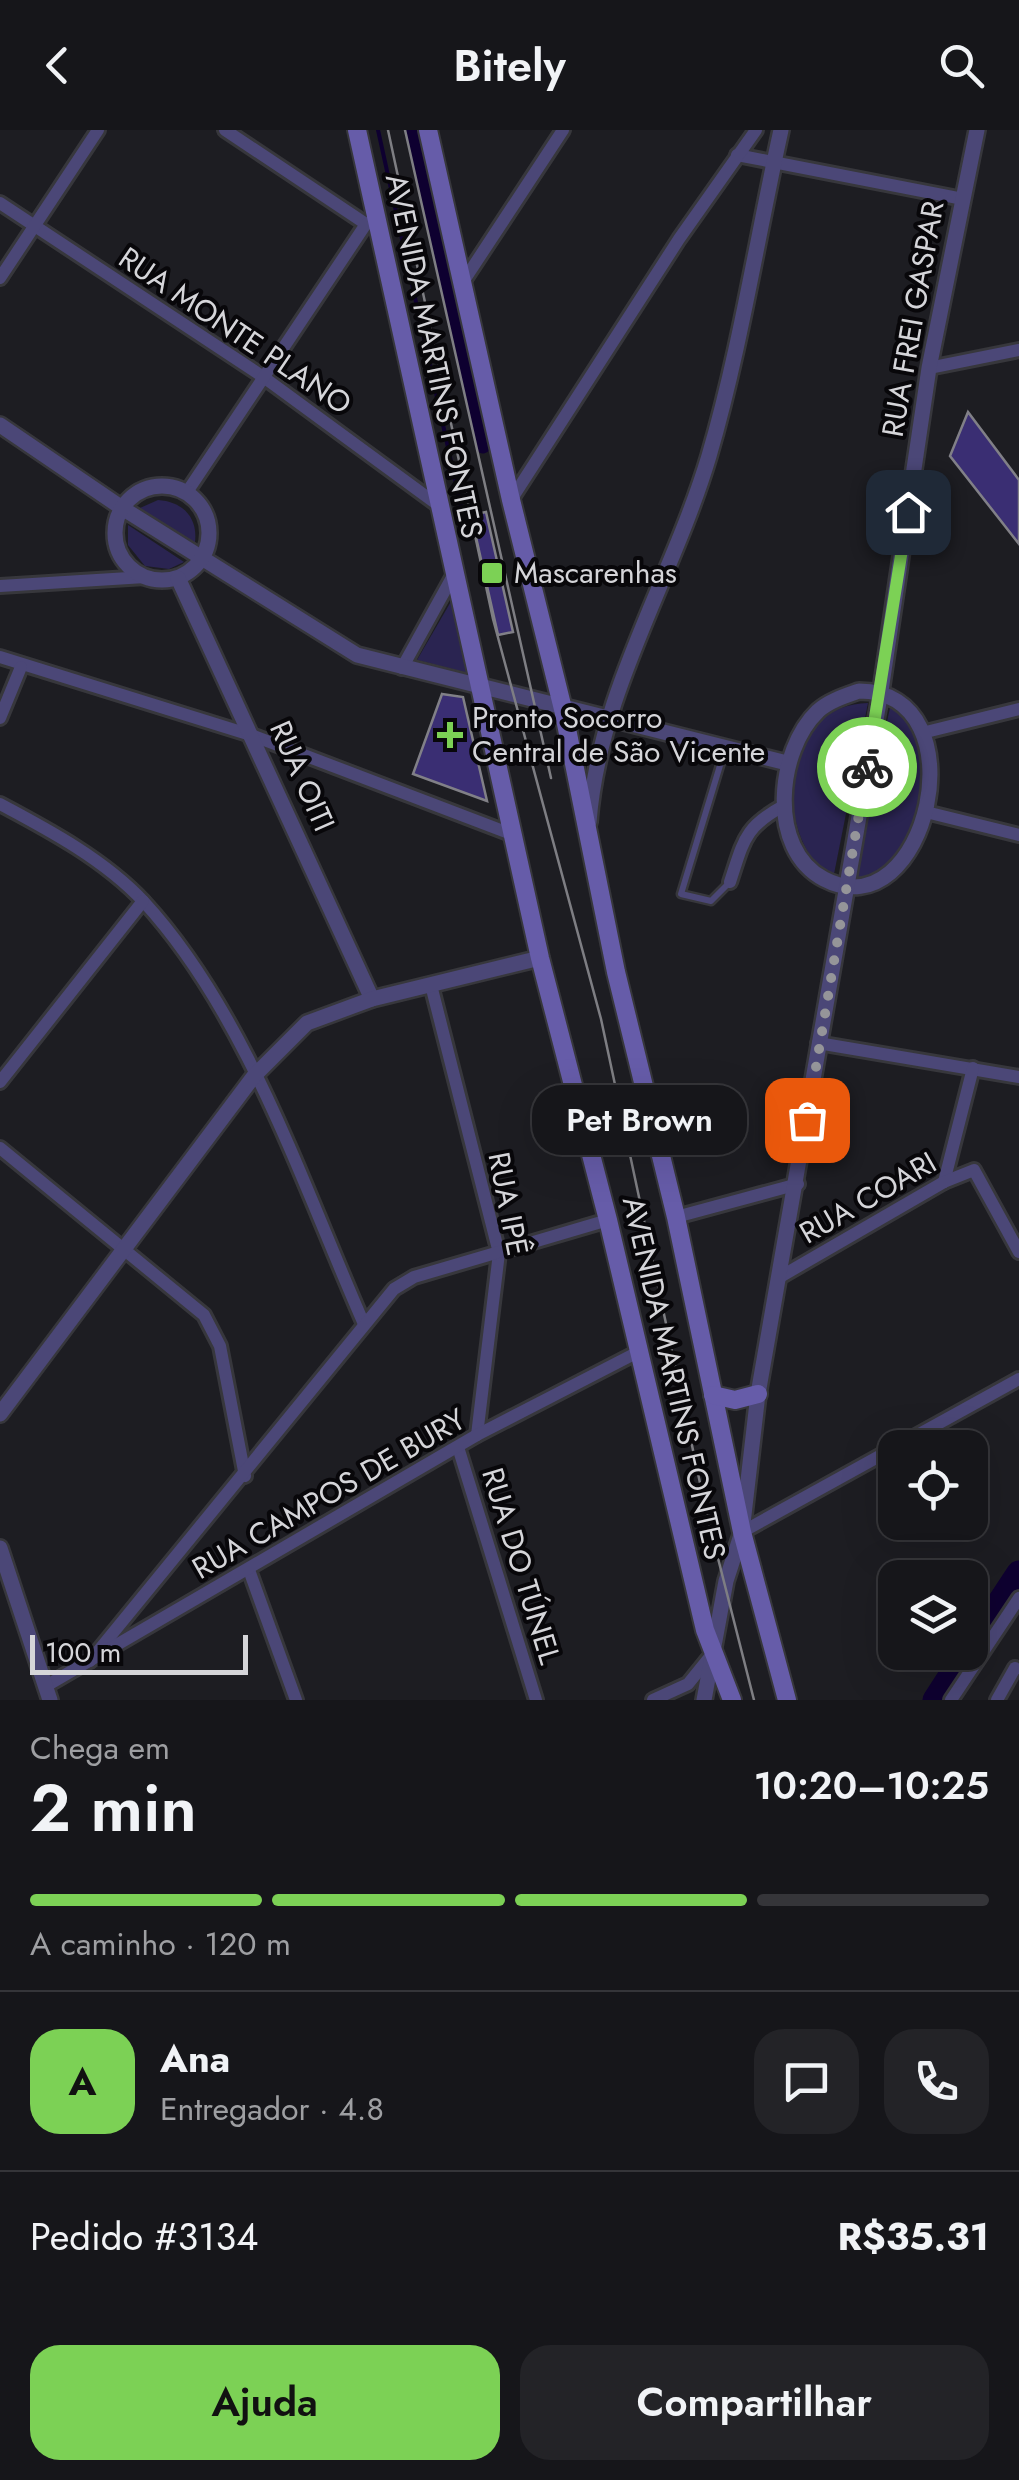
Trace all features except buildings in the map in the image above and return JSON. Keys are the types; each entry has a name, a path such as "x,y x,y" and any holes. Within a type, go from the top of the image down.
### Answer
{"main road":[{"name":"AVENIDA MARTINS FONTES","path":"357,130 371,223 540,958 714,1652 732,1700"},
{"name":"AVENIDA MARTINS FONTES","path":"428,130 510,500 563,709 588,840 676,1217 742,1532 787,1700"},
{"path":"714,1395 735,1400 758,1394"}],"street":[{"path":"0,278 98,130"},
{"path":"187,492 262,376 371,223 225,130"},
{"path":"462,285 563,130"},
{"path":"510,500 756,130"},
{"path":"588,840 592,781 607,720 708,457 781,130"},
{"name":"RUA FREI GASPAR","path":"704,1700 726,1580 742,1532 758,1394 798,1184 844,888 882,691 929,368 978,130"},
{"path":"738,155 962,199"},
{"name":"RUA MONTE PLANO","path":"0,203 262,376 438,505"},
{"path":"929,368 1019,350"},
{"path":"0,424 202,560 357,654 480,689 787,764"},
{"path":"0,586 178,578 202,560 210,530 206,516 187,492 159,486 144,489 122,508 116,520 118,548 124,560 145,577"},
{"path":"402,668 454,574"},
{"name":"RUA OITI","path":"178,578 372,999"},
{"path":"0,657 21,667 254,736 511,834"},
{"path":"0,718 21,667"},
{"path":"882,691 913,716 922,733 930,768 926,812 912,844 884,878 860,888 844,888 807,867 793,845 785,805 787,764 817,712 849,695 882,691"},
{"path":"922,733 1019,709"},
{"path":"0,804 61,837 143,900 210,993 254,1076 364,1324"},
{"path":"730,882 746,832 756,821 785,805"},
{"path":"926,812 1019,835"},
{"path":"0,1082 143,900"},
{"path":"0,1414 254,1076 308,1022 372,999 540,958"},
{"name":"RUA IPÊ","path":"431,985 499,1253 477,1435"},
{"path":"818,1043 1019,1077"},
{"path":"944,1182 973,1068"},
{"path":"0,1148 204,1315 220,1346 244,1476"},
{"name":"RUA COARI","path":"780,1278 944,1182 974,1170 1019,1252"},
{"path":"676,1217 798,1184"},
{"path":"90,1661 394,1289 414,1276 608,1220"},
{"name":"RUA CAMPOS DE BURY","path":"48,1693 90,1661 477,1435 640,1351"},
{"path":"742,1532 1019,1379"},
{"name":"RUA DO TÚNEL","path":"458,1447 536,1700"},
{"path":"0,1548 48,1693"},
{"path":"248,1570 296,1700"},
{"path":"952,1700 1019,1598"},
{"path":"653,1700 688,1684 714,1652"},
{"path":"996,1700 1014,1668"}],"lane":[{"path":"726,748 681,894 711,901 730,882"}],"shaded area":[{"path":"158,500 176,505 189,515 195,529 194,548 140,508"},
{"path":"128,525 184,562 169,569 145,566 128,545"},
{"path":"453,598 472,674 417,660"},
{"path":"868,703 834,874 826,874 809,853 797,828 794,771 803,745 818,724 840,709"},
{"path":"890,708 907,723 918,744 922,794 906,844 892,864 874,877 851,882"}],"waterway":[{"path":"378,130 466,529"},
{"path":"412,130 483,446"},
{"path":"988,1620 1019,1573"},
{"path":"935,1700 954,1670"}],"tram line":[{"path":"388,130 493,619 601,1019 706,1511 754,1700"},
{"path":"405,130 551,778"}],"way so far":[{"path":"807,1120 867,767"}],"place":[{"name":"Mascarenhas","path":"492,573"},
{"name":"Pronto Socorro Central de São Vicente","path":"450,735"},
{"name":"Pet Brown","path":"807,1120"}],"route":[{"path":"867,767 908,512"}]}
